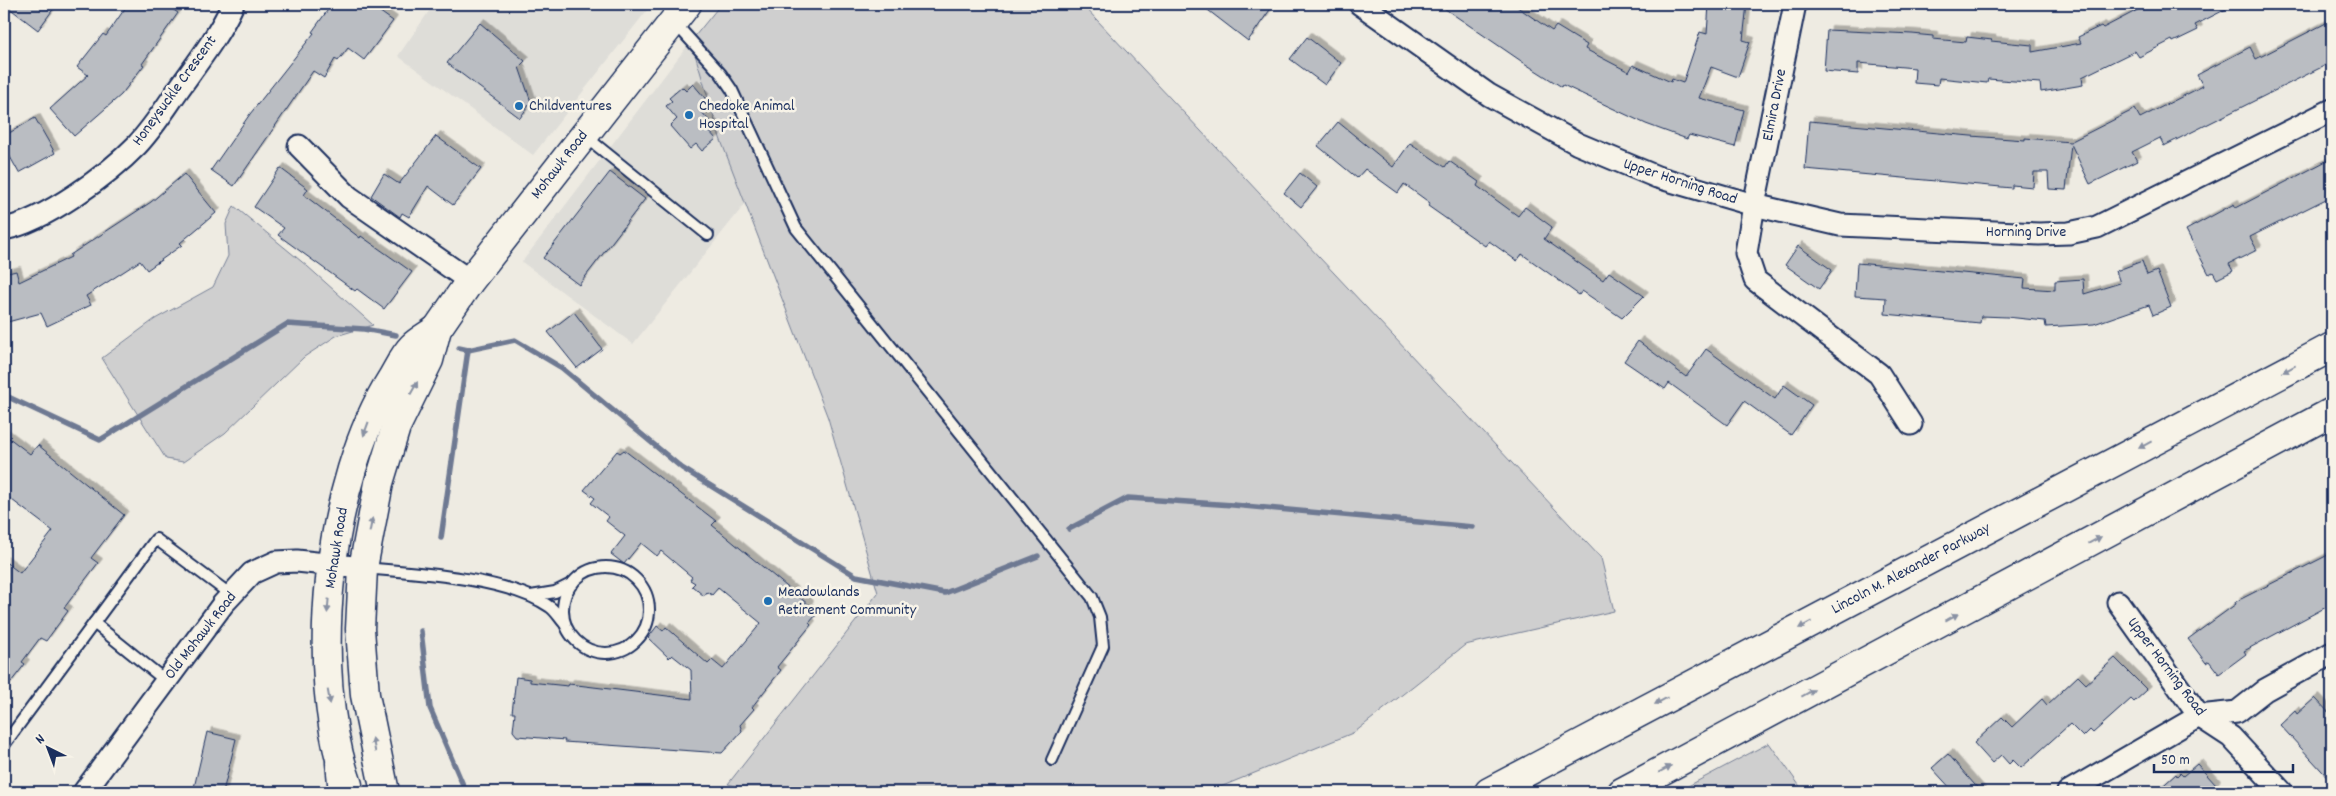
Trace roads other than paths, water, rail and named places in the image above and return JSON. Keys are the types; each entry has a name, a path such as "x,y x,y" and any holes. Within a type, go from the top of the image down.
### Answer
{"main road":[{"name":"Mohawk Road","path":"351,792 340,763 328,688 326,622 332,564 351,469 370,419 412,347 437,329 470,281 680,13"},
{"name":"Mohawk Road","path":"385,792 365,695 360,630 363,568 379,483 390,445 403,409 429,360 437,329"},
{"name":"Lincoln M. Alexander Parkway","path":"1489,792 2332,347"},
{"path":"1622,792 2332,412"},
{"path":"340,763 343,792"}],"street":[{"name":"Honeysuckle Crescent","path":"4,229 50,211 96,179 138,145 209,48 233,4"},
{"name":"Upper Horning Road","path":"1360,4 1489,94 1554,132 1632,167 1754,206 1746,253 1755,280 1879,374 1911,424"},
{"name":"Elmira Drive","path":"1754,206 1795,4"},
{"name":"Horning Drive","path":"1754,206 1840,225 2039,234 2069,233 2097,227 2134,210 2332,110"},
{"path":"299,146 349,197 470,281"},
{"name":"Old Mohawk Road","path":"84,792 166,680 232,595 252,573 276,562 297,561 363,568"},
{"name":"Upper Horning Road","path":"2118,602 2199,716 2230,737 2282,792"},
{"path":"2068,792 2199,716 2237,712 2266,690 2332,653"}],"lane":[{"path":"680,13 732,90 796,228 1092,597 1100,617 1103,646 1052,760"},
{"path":"584,135 708,235"},
{"path":"4,745 156,539 232,595"},
{"path":"363,568 419,572 511,588 531,596 552,608 573,638 584,648 600,653 615,653 629,647 641,636 649,617 648,602 643,588 633,577 620,569 605,567 590,570 555,592 531,596"},
{"path":"565,625 563,610 566,595 573,582"},
{"path":"94,623 166,680"}],"waterway":[{"path":"4,395 100,440 287,324 364,329 396,335"},
{"path":"459,348 468,350 515,340 562,368 682,468 856,576 945,593 1038,556"},
{"path":"441,538 468,350"},
{"path":"1069,529 1128,498 1233,505 1473,527"},
{"path":"421,631 430,708 466,792"}],"place":[{"name":"Childventures","path":"519,106"},
{"name":"Chedoke Animal Hospital","path":"689,115"},
{"name":"Meadowlands Retirement Community","path":"768,601"}]}
